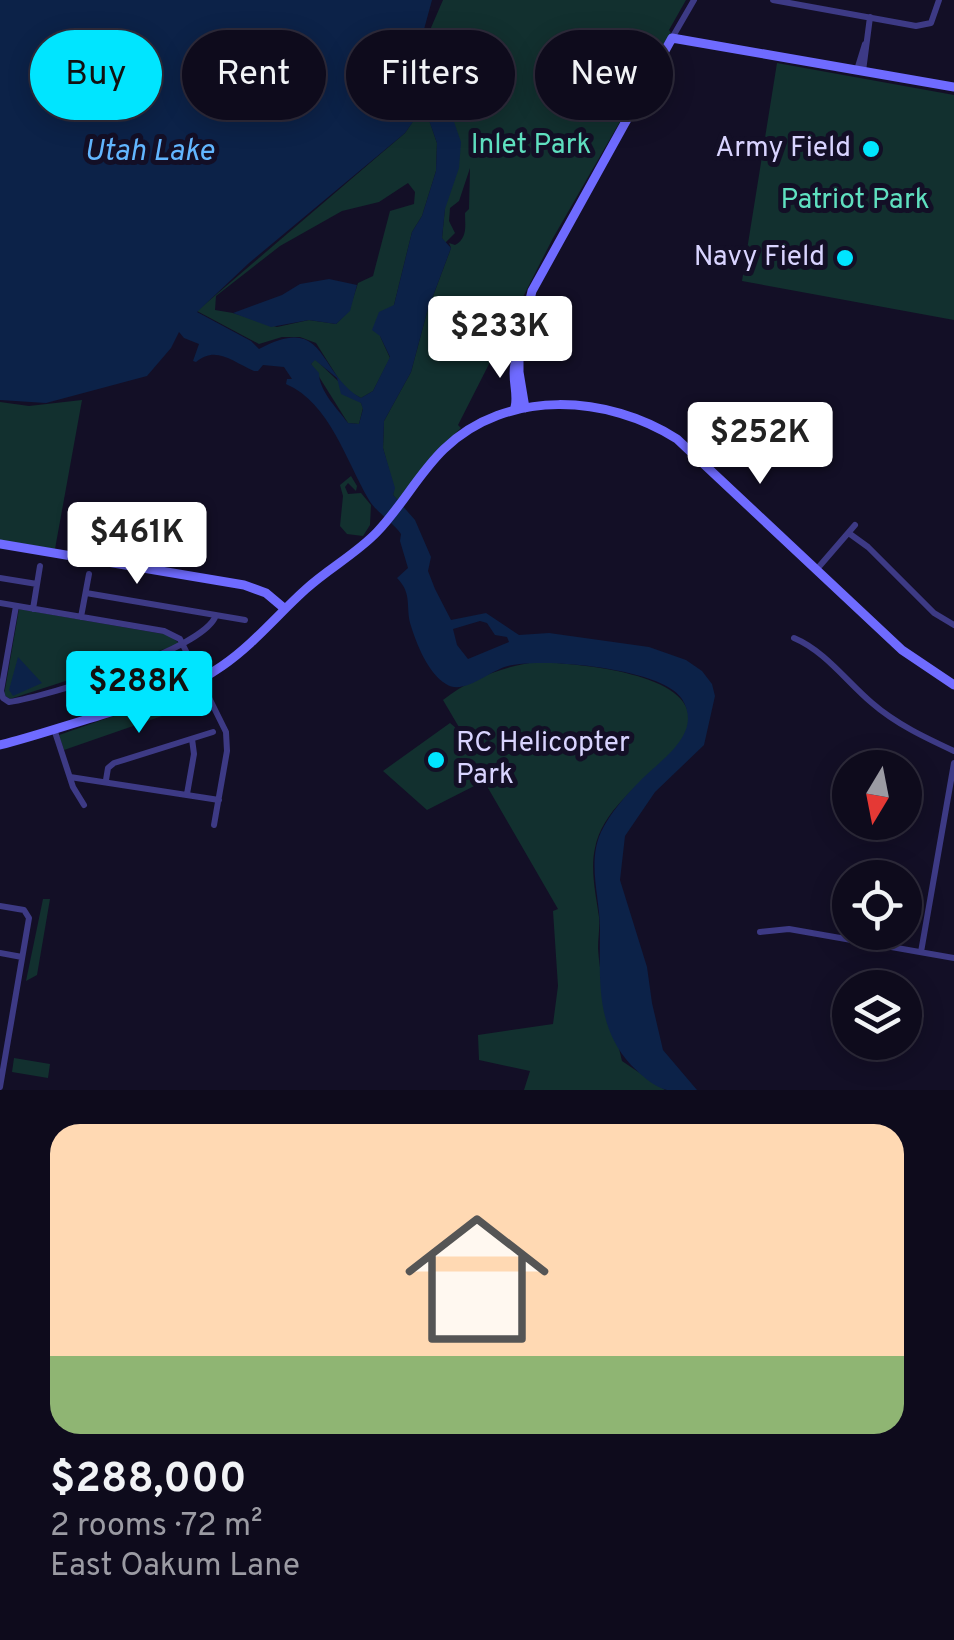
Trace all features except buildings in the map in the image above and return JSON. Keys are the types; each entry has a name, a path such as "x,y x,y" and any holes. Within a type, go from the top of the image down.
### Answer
{"main road":[{"path":"673,38 954,88"},
{"path":"519,409 519,352 524,318 538,280 627,120"},
{"path":"254,640 386,522 432,462 456,438 492,417 519,409 558,404 594,406 659,428 694,451 902,650 954,685"},
{"path":"0,544 244,585 266,593 286,609"},
{"path":"0,744 165,695 201,679 276,624 328,573"}],"street":[{"path":"673,36 694,0"},
{"path":"773,0 916,26 931,23 940,0"},
{"path":"860,71 861,48 870,18"},
{"path":"817,569 853,537 855,524"},
{"path":"853,537 937,616 954,625"},
{"path":"33,609 40,566"},
{"path":"82,617 89,574"},
{"path":"0,578 37,584"},
{"path":"86,593 245,620"},
{"path":"0,603 177,636 226,732 227,751 214,825"},
{"path":"16,606 2,691 4,700 14,702 184,644 210,626 216,615"},
{"path":"794,638 808,644 874,705 954,751"},
{"path":"54,729 84,806"},
{"path":"106,780 108,768 114,763 213,732"},
{"path":"187,794 194,751 192,739"},
{"path":"920,952 954,763"},
{"path":"70,777 218,800"},
{"path":"0,906 22,910 29,916 0,1087"},
{"path":"760,932 789,930 954,958"},
{"path":"0,953 22,957"}],"green space":[{"name":"Inlet Park","path":"443,0 686,0 669,30 535,30 535,120 621,120 553,238 458,425 461,428 432,456 399,502 393,495 383,448 384,421 411,372 427,312 451,248 449,243 455,245 462,239 469,209 470,168 459,201 450,208 449,221 455,233 445,243 442,238 454,120 515,120 515,30 430,30"},
{"name":"Patriot Park","path":"777,63 954,95 954,320 742,281"},
{"path":"414,120 429,120 437,143 436,171 422,216 412,232 394,305 380,336 390,358 373,391 361,398 345,389 316,343 300,337 282,337 259,344 197,311 405,133","holes":["408,183 415,192 414,204 390,211 373,276 358,283 349,311 336,324 309,320 277,327 215,310 216,296 280,246 342,211 379,202"]},
{"path":"315,359 361,403 359,424 348,423 311,364"},
{"path":"82,400 55,549 0,540 0,402 29,406"},
{"path":"351,476 357,486 356,491 348,483 348,494 361,493 371,505 370,525 363,536 347,534 340,526 340,485"},
{"path":"19,609 169,635 180,644 10,699 4,695"},
{"path":"535,662 584,666 646,679 671,690 686,706 688,727 671,754 626,796 607,820 599,833 593,865 599,962 622,1061 665,1090 524,1090 530,1071 479,1060 478,1035 553,1024 558,986 553,911 558,909 484,781 427,810 383,771 450,723 463,734 443,700 486,675"},
{"path":"202,685 208,700 64,750 59,735"},
{"path":"43,899 50,899 37,975 26,981"},
{"path":"14,1058 50,1064 48,1078 12,1072"}],"water":[{"name":"Utah Lake","path":"0,0 432,0 424,30 346,30 346,120 414,120 405,133 249,263 197,312 259,349 281,339 310,342 361,398 373,391 390,357 380,336 372,330 379,312 394,305 412,232 422,216 436,171 437,143 429,120 453,120 461,142 459,168 445,209 442,238 451,248 427,312 411,372 384,421 383,448 395,488 393,495 415,520 431,557 428,571 451,620 486,613 519,635 549,633 649,647 686,660 712,684 715,696 704,745 655,792 625,836 620,880 647,967 663,1050 697,1090 667,1090 653,1083 631,1065 611,1034 600,983 595,868 597,844 609,818 684,734 688,723 682,699 670,688 651,680 573,664 508,666 461,687 440,679 416,642 407,595 397,578 408,568 401,534 369,500 326,419 301,393 286,384 287,379 292,379 284,367 263,365 254,371 218,355 193,361 199,344 179,332 147,376 46,403 0,400","holes":["315,360 337,378 341,394 361,403 359,424 348,423 325,393 319,373 311,364","480,621 509,642 468,659 457,645 453,629"]},
{"path":"329,279 357,285 350,311 336,324 309,320 271,327 233,313 300,284"},
{"path":"18,657 42,683 13,696 9,690"}],"place":[{"name":"Army Field","path":"871,149"},
{"name":"Navy Field","path":"845,258"},
{"name":"RC Helicopter Park","path":"436,760"}]}
